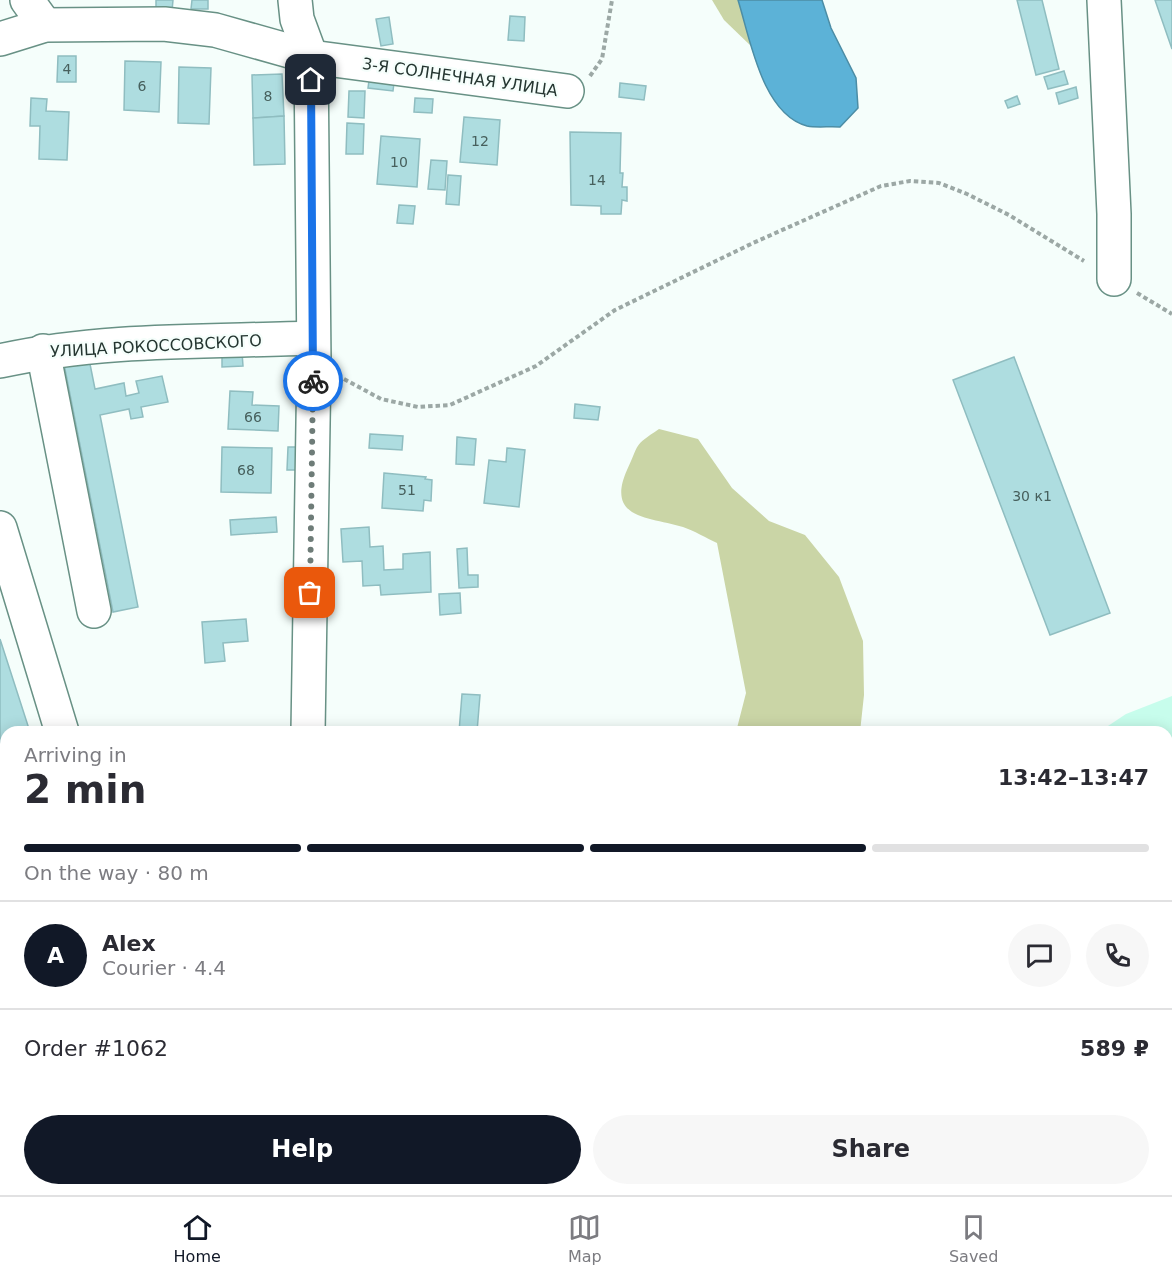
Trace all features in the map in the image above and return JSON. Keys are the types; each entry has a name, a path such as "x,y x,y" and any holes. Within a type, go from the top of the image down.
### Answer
{"street":[{"path":"36,13 66,0"},
{"path":"295,0 297,19 311,57 313,350 308,726"},
{"path":"1104,0 1114,214 1114,279"},
{"name":"3-Я СОЛНЕЧНАЯ УЛИЦА","path":"0,39 36,13 164,24 215,30 311,57 567,91"},
{"name":"УЛИЦА РОКОССОВСКОГО","path":"0,361 44,351 103,345 313,350"},
{"path":"44,351 94,611"},
{"path":"2,540 60,726"}],"path":[{"path":"567,91 589,78 602,59 612,0"},
{"path":"313,350 381,399 418,407 450,405 536,366 615,310 753,243 881,186 910,181 939,183 1009,215 1172,314"}],"shaded area":[{"path":"712,0 738,0 752,47 724,20"},
{"path":"659,429 698,439 732,488 769,521 805,535 839,577 863,641 864,695 861,726 738,726 746,693 717,543 683,527 635,514 622,499 622,486 627,470 644,439"},
{"path":"1172,696 1172,726 1108,726 1126,714"}],"water":[{"path":"738,0 822,0 831,28 856,78 858,108 840,127 807,126 792,119 779,107 760,73"}],"building":[{"path":"156,0 173,0 172,11 156,11"},
{"path":"192,0 208,0 208,9 191,9"},
{"path":"1017,0 1042,0 1059,69 1036,75"},
{"path":"1155,0 1172,0 1172,49"},
{"path":"510,16 525,17 524,41 508,40"},
{"path":"389,17 393,44 381,46 376,19"},
{"path":"58,56 76,56 76,82 57,82"},
{"path":"125,61 161,62 159,112 124,110"},
{"path":"179,67 211,68 209,124 178,123"},
{"path":"1064,71 1068,84 1048,89 1044,77"},
{"path":"370,73 395,75 393,91 368,88"},
{"path":"282,74 284,116 253,118 252,75"},
{"path":"620,83 646,86 644,100 619,97"},
{"path":"1076,87 1078,98 1059,104 1056,93"},
{"path":"349,91 365,91 364,118 348,117"},
{"path":"1017,96 1020,104 1008,108 1005,101"},
{"path":"31,98 47,99 46,111 69,112 67,160 39,159 40,126 30,126"},
{"path":"415,98 433,99 432,113 414,112"},
{"path":"284,116 285,164 254,165 253,118"},
{"path":"464,117 500,120 497,165 460,162"},
{"path":"347,123 364,124 363,154 346,154"},
{"path":"570,132 621,133 620,173 623,173 622,187 627,187 627,201 622,200 621,214 601,214 601,206 571,205"},
{"path":"381,136 420,139 417,187 377,184"},
{"path":"431,160 447,161 445,190 428,189"},
{"path":"448,175 461,176 459,205 446,204"},
{"path":"399,205 415,206 413,224 397,223"},
{"path":"222,352 242,352 243,366 222,367"},
{"path":"1014,357 1110,613 1050,635 953,380"},
{"path":"89,359 95,389 124,383 126,396 139,393 136,381 162,376 168,402 141,407 143,417 131,419 129,409 100,415 138,607 113,612 64,364"},
{"path":"230,391 253,392 252,405 279,406 278,431 228,429"},
{"path":"575,404 600,407 598,420 574,418"},
{"path":"370,434 403,436 402,450 369,448"},
{"path":"457,437 476,439 474,465 456,464"},
{"path":"222,447 272,448 271,493 221,492"},
{"path":"288,447 299,447 299,470 287,470"},
{"path":"507,448 525,450 519,507 484,503 489,460 506,462"},
{"path":"384,473 426,477 425,479 432,480 431,501 424,500 423,511 382,508"},
{"path":"276,517 277,532 231,535 230,520"},
{"path":"369,527 370,547 383,546 384,570 403,569 403,554 430,552 431,592 381,595 380,585 363,586 362,561 343,562 341,529"},
{"path":"467,548 468,575 478,575 478,587 459,588 457,549"},
{"path":"460,593 461,613 440,615 439,594"},
{"path":"246,619 248,641 223,643 225,661 205,663 202,622"},
{"path":"0,639 28,726 0,726"},
{"path":"462,694 480,695 477,726 459,726"}],"way so far":[{"path":"310,593 313,381"}],"route":[{"path":"311,80 313,381"}]}
